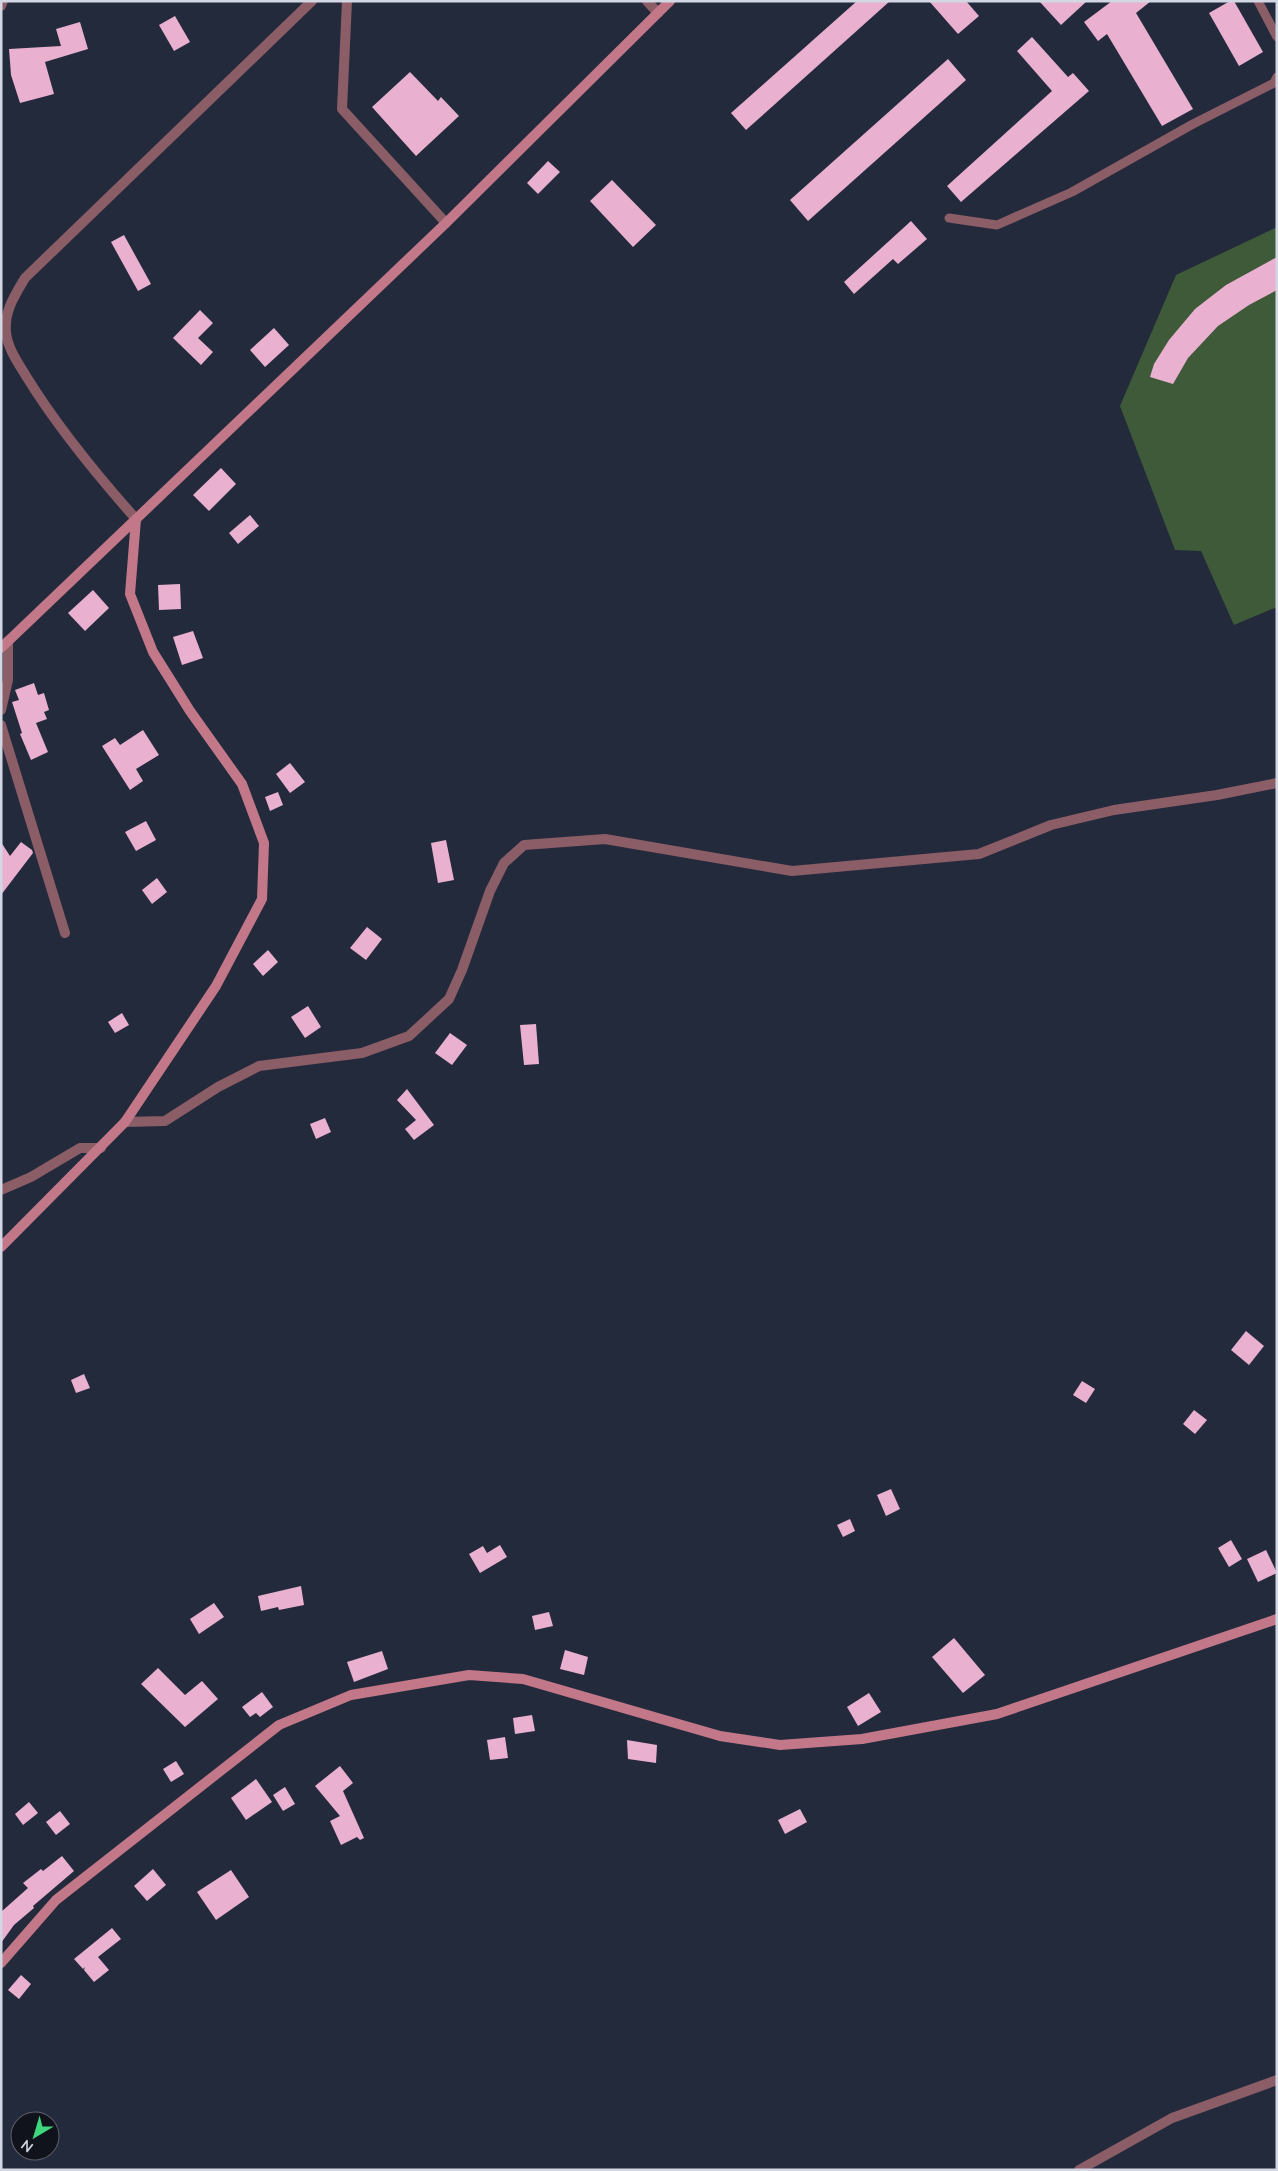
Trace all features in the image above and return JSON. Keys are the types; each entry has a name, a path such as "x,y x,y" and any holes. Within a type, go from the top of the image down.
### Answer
{"street":[{"path":"1,6 3,1"},
{"path":"1,1247 102,1148 125,1122 216,986 262,899 264,843 242,784 190,711 153,652 130,594 136,519 87,464 40,398 14,356 6,332 5,307 25,278 312,1"},
{"path":"347,1 342,109 446,223"},
{"path":"647,1 658,13"},
{"path":"1,710 8,680 5,644 446,223 670,1"},
{"path":"1,725 65,933"},
{"path":"125,1122 165,1121 218,1087 259,1066 362,1053 409,1036 450,999 490,892 504,863 524,844 605,839 792,871 979,854 1060,823 1114,810 1217,795 1277,783"},
{"path":"1,1190 31,1177 80,1148 102,1148"},
{"path":"1,1963 56,1900 279,1725 351,1695 469,1675 523,1679 720,1736 780,1745 862,1740 997,1714 1277,1619"},
{"path":"1079,2170 1172,2118 1277,2080"}],"lane":[{"path":"1258,1 1277,36"},
{"path":"949,218 997,225 1072,192 1193,124 1274,83 1277,77"}],"green space":[{"path":"1277,227 1277,607 1234,625 1201,551 1175,550 1120,406 1176,275"}],"building":[{"path":"857,1 890,1 746,130 731,113"},
{"path":"929,1 966,1 979,16 958,34"},
{"path":"1039,1 1087,1 1061,25"},
{"path":"1112,1 1151,1 1136,13 1193,109 1162,126 1107,34 1098,41 1084,22"},
{"path":"1230,1 1234,1 1263,52 1239,66 1209,13"},
{"path":"175,16 190,42 174,51 159,25"},
{"path":"80,22 88,49 45,62 54,94 20,103 11,75 9,49 61,46 56,29"},
{"path":"1032,37 1068,77 1073,73 1089,91 961,202 947,186 1052,91 1017,51"},
{"path":"948,59 966,80 808,221 790,200"},
{"path":"410,72 438,101 441,97 459,116 416,156 372,107"},
{"path":"548,161 560,172 538,194 527,183"},
{"path":"612,180 656,225 633,247 590,201"},
{"path":"911,221 927,239 898,264 893,259 854,294 844,282"},
{"path":"124,235 151,284 138,291 111,242"},
{"path":"1277,257 1277,290 1249,305 1218,326 1188,358 1173,384 1150,377 1154,364 1169,340 1195,309 1226,285"},
{"path":"200,310 213,323 198,338 213,352 201,365 173,338"},
{"path":"274,328 289,345 265,367 250,350"},
{"path":"221,468 236,484 209,511 193,495"},
{"path":"250,515 259,526 238,544 229,533"},
{"path":"180,584 181,609 159,610 158,585"},
{"path":"93,590 109,608 85,631 68,613"},
{"path":"193,631 203,658 182,665 173,637"},
{"path":"34,683 38,695 44,693 49,710 44,712 47,719 36,723 48,752 31,760 20,734 22,733 12,702 19,700 15,690"},
{"path":"143,730 159,755 136,769 143,781 130,790 102,746 115,738 120,745"},
{"path":"290,763 305,782 290,793 276,774"},
{"path":"278,792 283,805 270,811 265,797"},
{"path":"146,821 156,840 136,851 125,832"},
{"path":"446,840 454,880 438,883 431,843"},
{"path":"1,842 10,856 21,842 32,850 33,853 1,895"},
{"path":"157,878 167,892 152,904 142,890"},
{"path":"367,927 382,939 366,960 350,948"},
{"path":"268,950 278,962 263,976 253,964"},
{"path":"308,1006 321,1027 305,1038 291,1017"},
{"path":"122,1013 129,1025 115,1033 108,1022"},
{"path":"536,1024 539,1064 524,1065 520,1025"},
{"path":"450,1033 467,1045 452,1065 435,1053"},
{"path":"407,1089 434,1125 414,1140 405,1129 416,1120 397,1100"},
{"path":"325,1118 331,1132 316,1139 310,1124"},
{"path":"1246,1331 1264,1346 1249,1365 1231,1350"},
{"path":"84,1374 90,1388 76,1393 71,1380"},
{"path":"1082,1381 1095,1389 1086,1403 1073,1395"},
{"path":"1194,1410 1207,1420 1195,1434 1183,1424"},
{"path":"891,1489 900,1509 886,1516 877,1495"},
{"path":"850,1519 855,1531 843,1537 837,1525"},
{"path":"1231,1540 1242,1559 1229,1567 1218,1548"},
{"path":"500,1545 507,1557 480,1573 469,1554 483,1546 487,1553"},
{"path":"1266,1550 1277,1573 1258,1582 1247,1559"},
{"path":"301,1586 304,1605 279,1610 278,1607 261,1611 258,1596"},
{"path":"214,1603 224,1617 199,1634 190,1619"},
{"path":"549,1612 553,1626 535,1630 532,1616"},
{"path":"954,1638 985,1675 963,1693 932,1657"},
{"path":"565,1650 588,1657 584,1675 560,1669"},
{"path":"382,1651 388,1669 354,1682 347,1662"},
{"path":"158,1668 185,1695 202,1681 218,1699 185,1727 141,1684"},
{"path":"262,1692 273,1707 260,1717 256,1713 250,1717 242,1707"},
{"path":"869,1693 881,1712 858,1726 847,1707"},
{"path":"532,1715 535,1731 515,1734 513,1718"},
{"path":"505,1737 508,1758 490,1760 487,1740"},
{"path":"627,1740 657,1745 656,1763 628,1759"},
{"path":"176,1761 184,1774 171,1782 163,1769"},
{"path":"340,1766 353,1783 343,1791 364,1838 360,1840 357,1837 341,1845 330,1821 340,1816 315,1786"},
{"path":"256,1779 272,1802 246,1820 231,1798"},
{"path":"285,1787 295,1804 283,1811 273,1795"},
{"path":"29,1802 38,1813 23,1825 15,1814"},
{"path":"800,1809 807,1822 785,1834 778,1820"},
{"path":"60,1811 70,1824 56,1835 46,1822"},
{"path":"62,1856 74,1871 33,1906 34,1908 14,1925 1,1943 1,1912 28,1888 23,1883 41,1869 43,1871"},
{"path":"153,1869 166,1885 147,1901 134,1886"},
{"path":"231,1870 249,1897 216,1920 197,1892"},
{"path":"112,1928 121,1939 98,1957 109,1970 94,1982 84,1970 85,1967 83,1969 74,1959"},
{"path":"21,1975 31,1984 19,1999 8,1990"}]}
